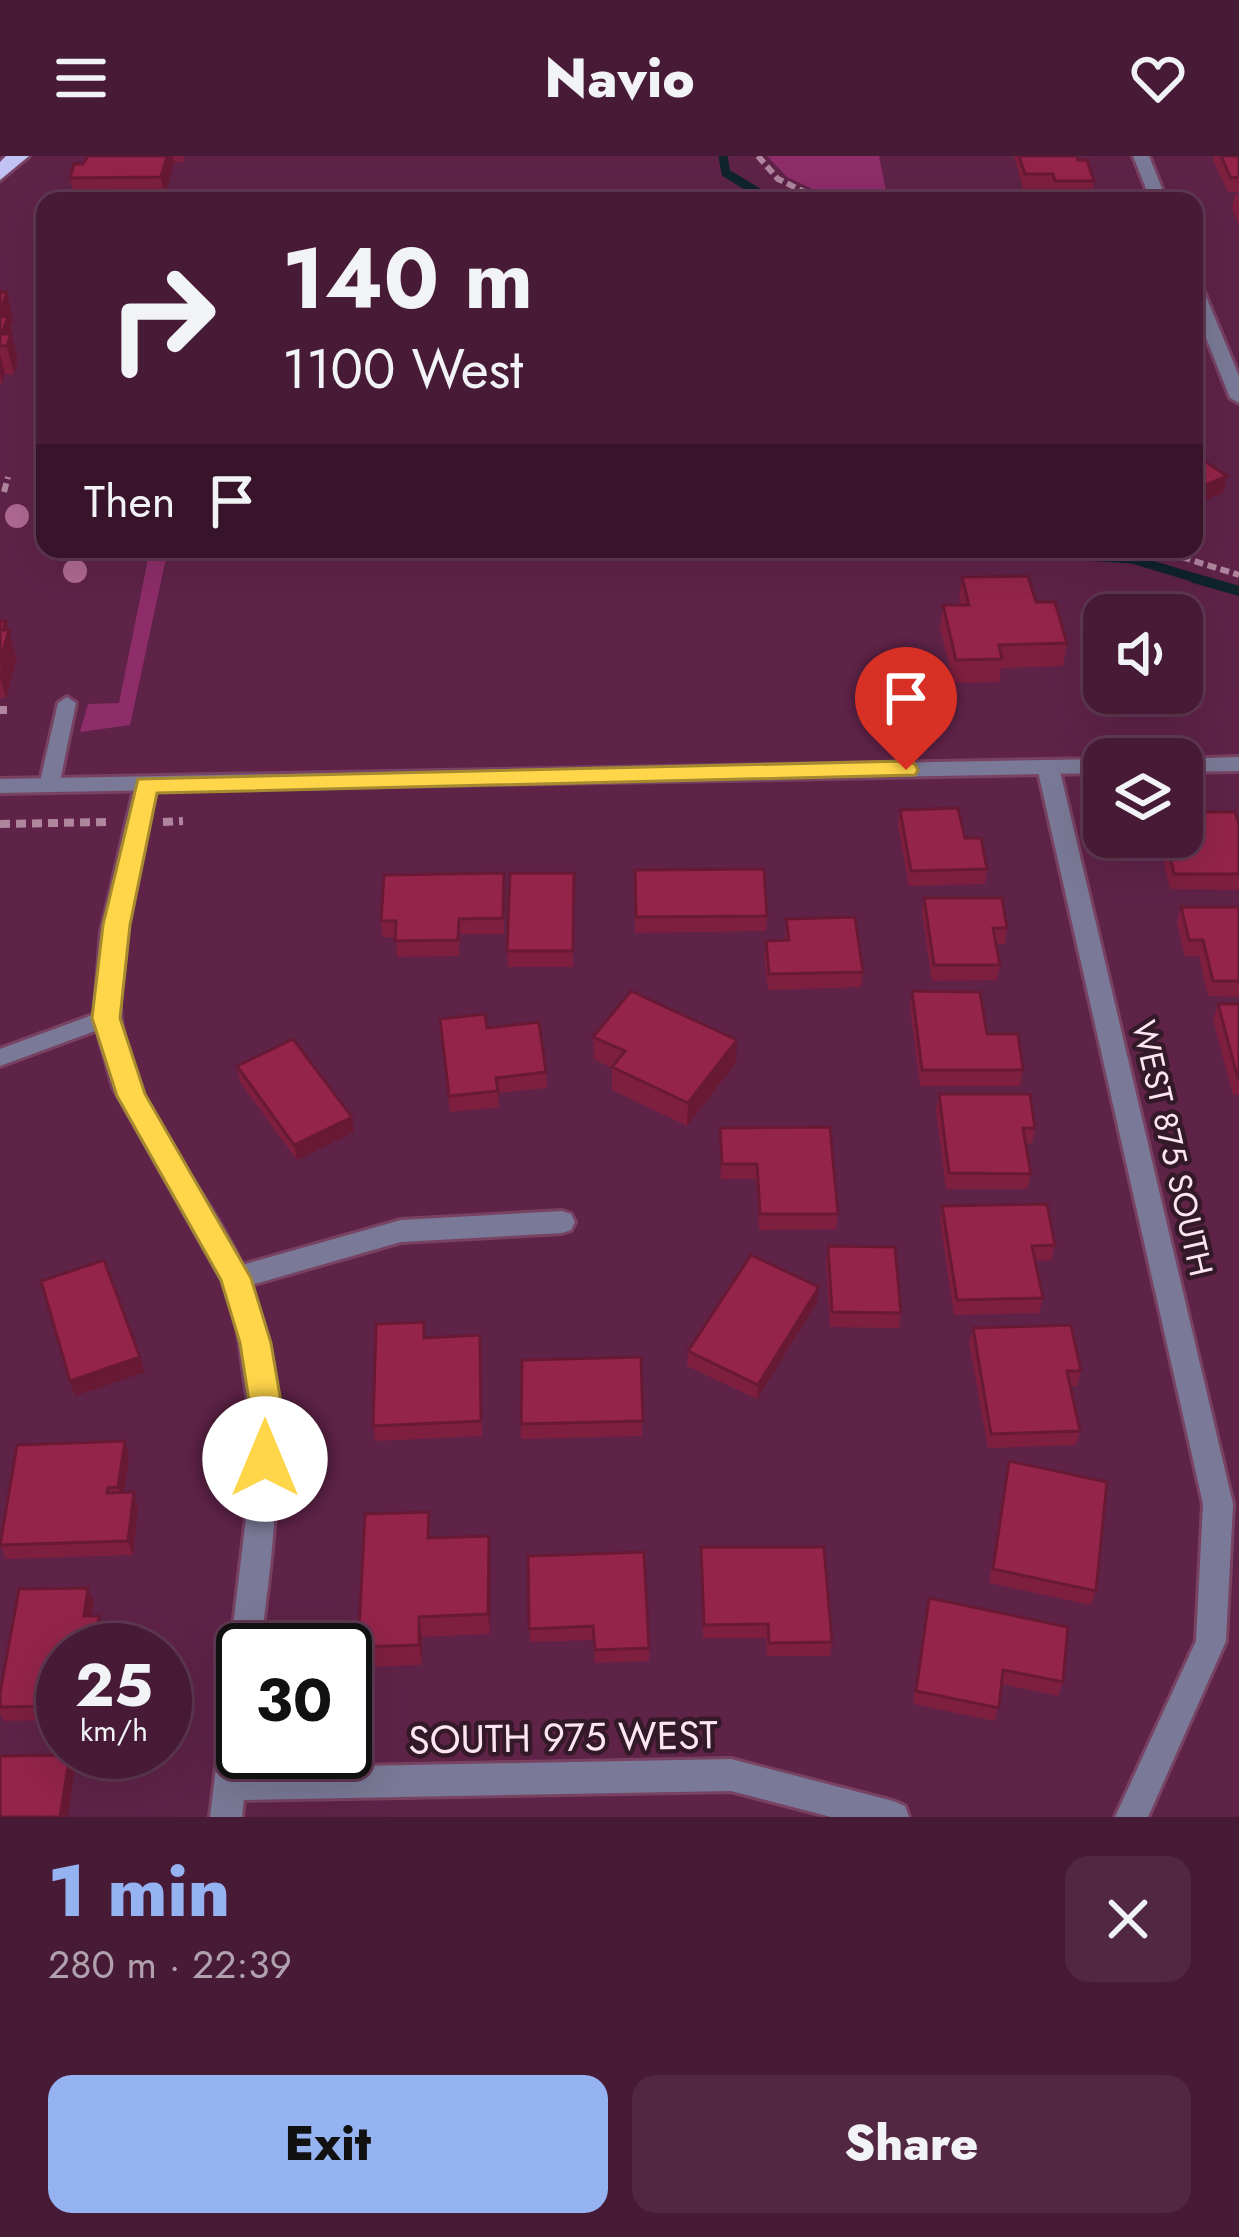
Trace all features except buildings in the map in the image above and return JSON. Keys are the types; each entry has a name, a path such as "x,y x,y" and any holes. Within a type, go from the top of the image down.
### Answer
{"highway":[{"path":"0,174 18,156"}],"street":[{"path":"1141,156 1155,192"},
{"path":"1203,309 1239,398"},
{"path":"1203,765 1239,764"},
{"path":"0,786 1083,766"},
{"name":"WEST 875 SOUTH","path":"1048,767 1218,1504 1211,1641 1131,1817"},
{"path":"146,785 116,925 106,1018 131,1096 236,1278 256,1343 267,1414 248,1623"},
{"path":"236,1278 401,1231 562,1222"},
{"name":"SOUTH 975 WEST","path":"227,1801 730,1775 892,1817"}],"lane":[{"path":"49,786 67,703"},
{"path":"0,1058 106,1018"}],"path":[{"path":"758,156 766,172 802,192"},
{"path":"4,492 8,477"},
{"path":"1186,558 1239,574"},
{"path":"0,824 49,824"}],"shaded area":[{"path":"767,156 879,156 886,192 819,192 787,177"},
{"path":"148,558 166,558 130,725 80,732 88,704 119,703"}],"waterway":[{"path":"723,156 726,173 757,192"},
{"path":"1116,558 1205,581"},
{"path":"1194,578 1239,591"}],"route":[{"path":"265,1459 267,1414 256,1343 236,1278 131,1096 106,1018 116,925 146,785 906,770"}]}
